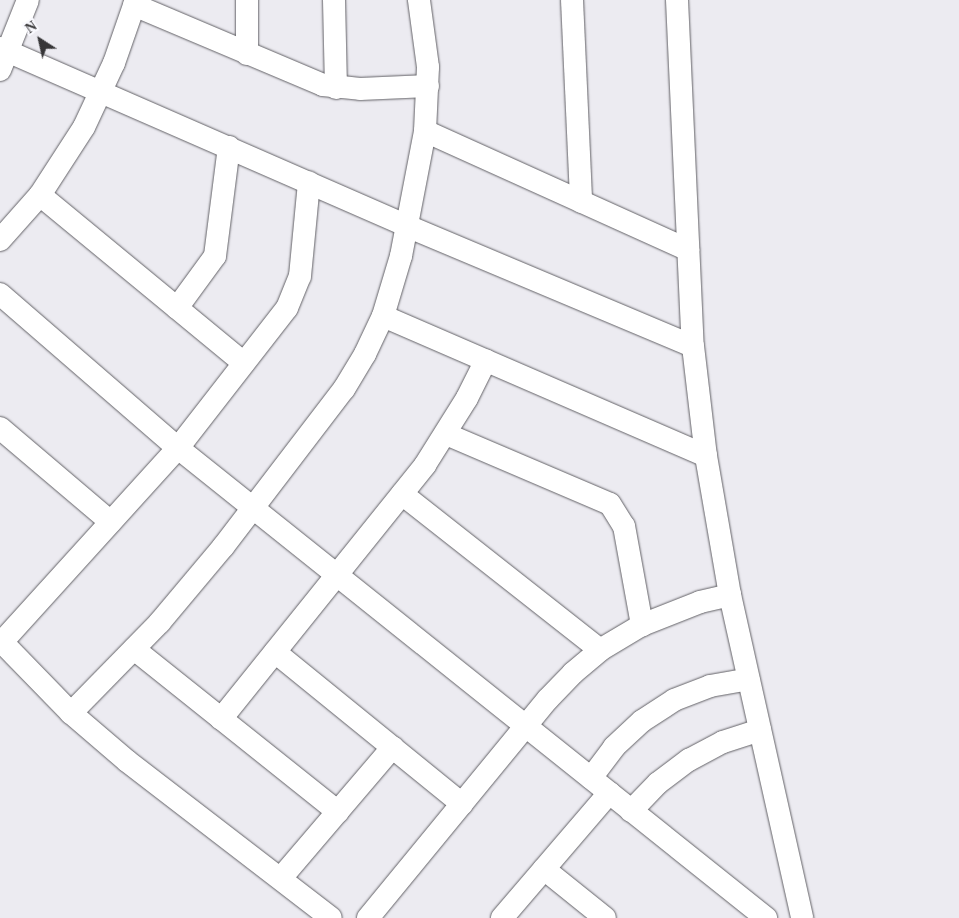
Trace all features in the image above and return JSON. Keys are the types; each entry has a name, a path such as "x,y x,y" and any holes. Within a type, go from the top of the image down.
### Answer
{"street":[{"path":"28,0 3,56 102,91 407,226 693,346"},
{"path":"247,0 247,54"},
{"path":"334,0 336,88"},
{"path":"71,713 134,650 192,585 253,508 344,389 383,316 407,226 425,130 428,86 427,48 419,0"},
{"path":"572,0 581,202"},
{"path":"677,0 693,346 706,456 730,595 802,918"},
{"path":"0,240 40,195 64,162 102,91 135,3 310,82 336,88 428,86"},
{"path":"425,130 688,250"},
{"path":"177,308 215,256 229,147"},
{"path":"309,182 297,287 287,308 178,448 1,641 71,713 127,761 331,918"},
{"path":"40,195 244,363"},
{"path":"0,294 178,448 766,918"},
{"path":"383,316 706,456"},
{"path":"221,718 402,494 446,434 486,360"},
{"path":"0,428 111,522"},
{"path":"446,434 610,504 624,526 642,625"},
{"path":"402,494 600,650"},
{"path":"368,918 573,673 600,650 642,625 700,602 730,595"},
{"path":"134,650 338,812"},
{"path":"275,652 462,804"},
{"path":"591,778 614,747 650,716 674,700 710,686 748,679"},
{"path":"631,810 658,783 689,760 723,742 760,730"},
{"path":"281,878 393,747"},
{"path":"502,918 609,793"},
{"path":"544,869 605,918"}]}
